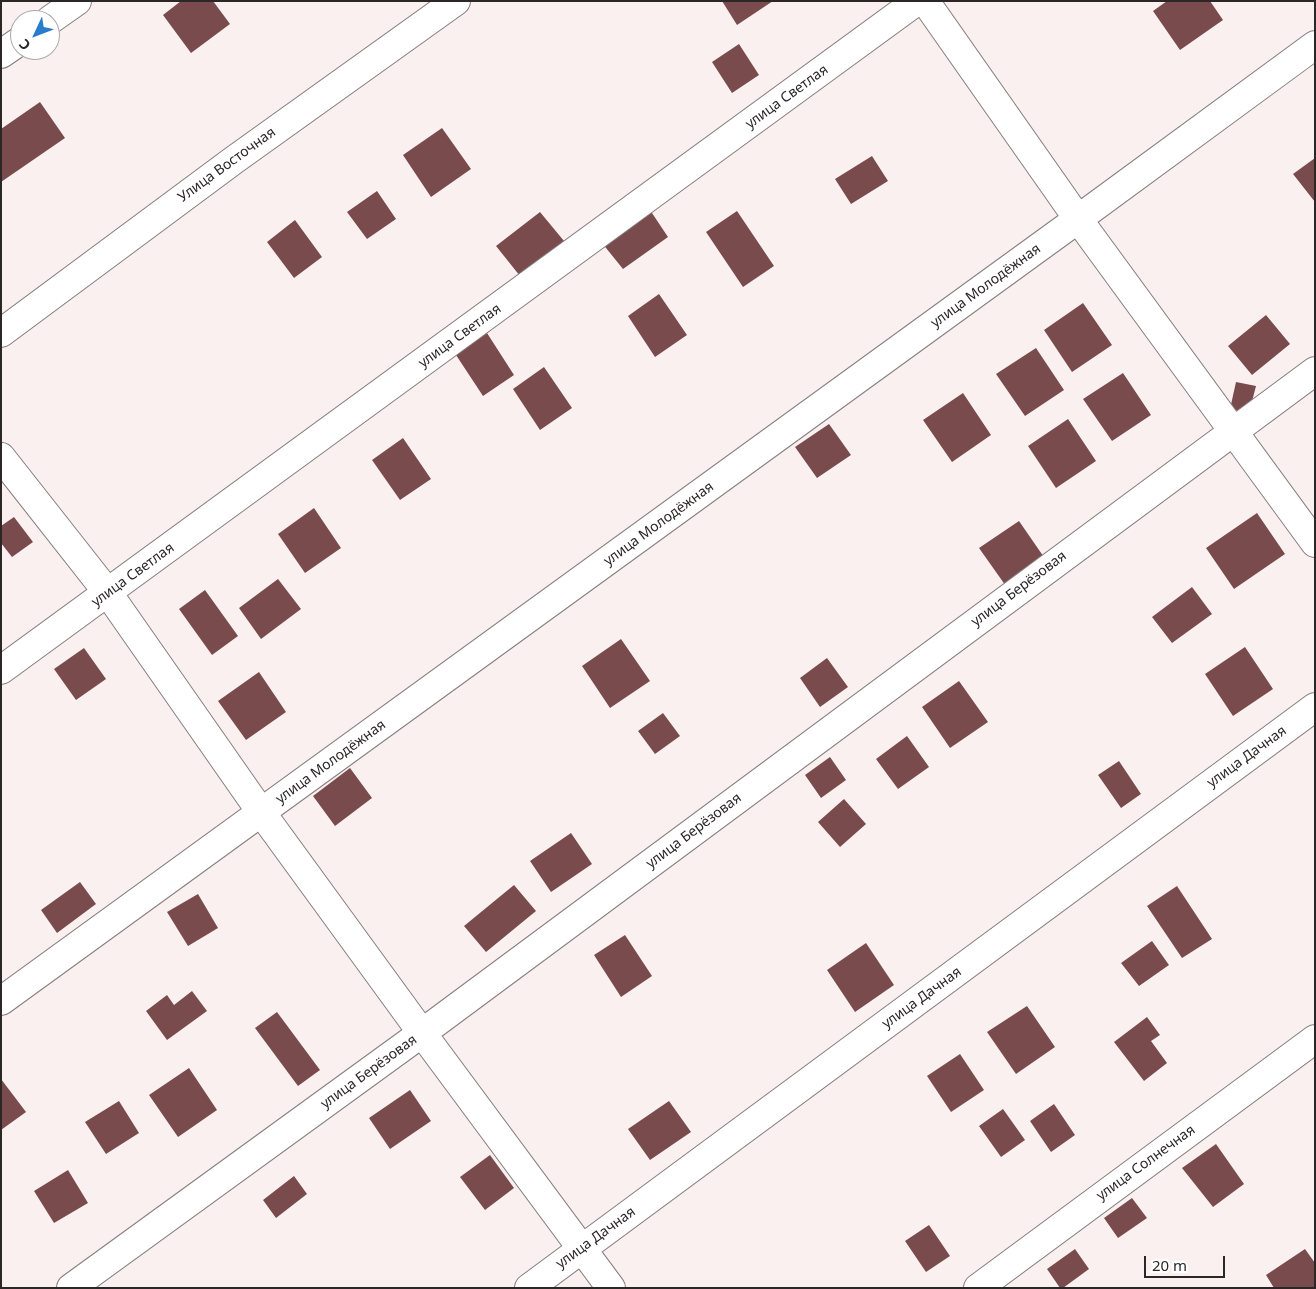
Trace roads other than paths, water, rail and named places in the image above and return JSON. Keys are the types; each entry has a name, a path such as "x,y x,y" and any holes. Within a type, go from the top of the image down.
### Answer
{"street":[{"path":"60,13 77,1"},
{"name":"Улица Восточная","path":"1,333 242,154 456,1"},
{"name":"улица Светлая","path":"1,670 918,1"},
{"path":"925,1 1078,220 1315,543"},
{"name":"улица Молодёжная","path":"1,1001 1078,220 1315,45"},
{"name":"улица Берёзовая","path":"72,1288 422,1033 1315,371"},
{"path":"1,457 108,593 261,812 611,1288"},
{"name":"улица Дачная","path":"528,1288 1315,707"},
{"name":"улица Солнечная","path":"978,1288 1315,1039"}]}
